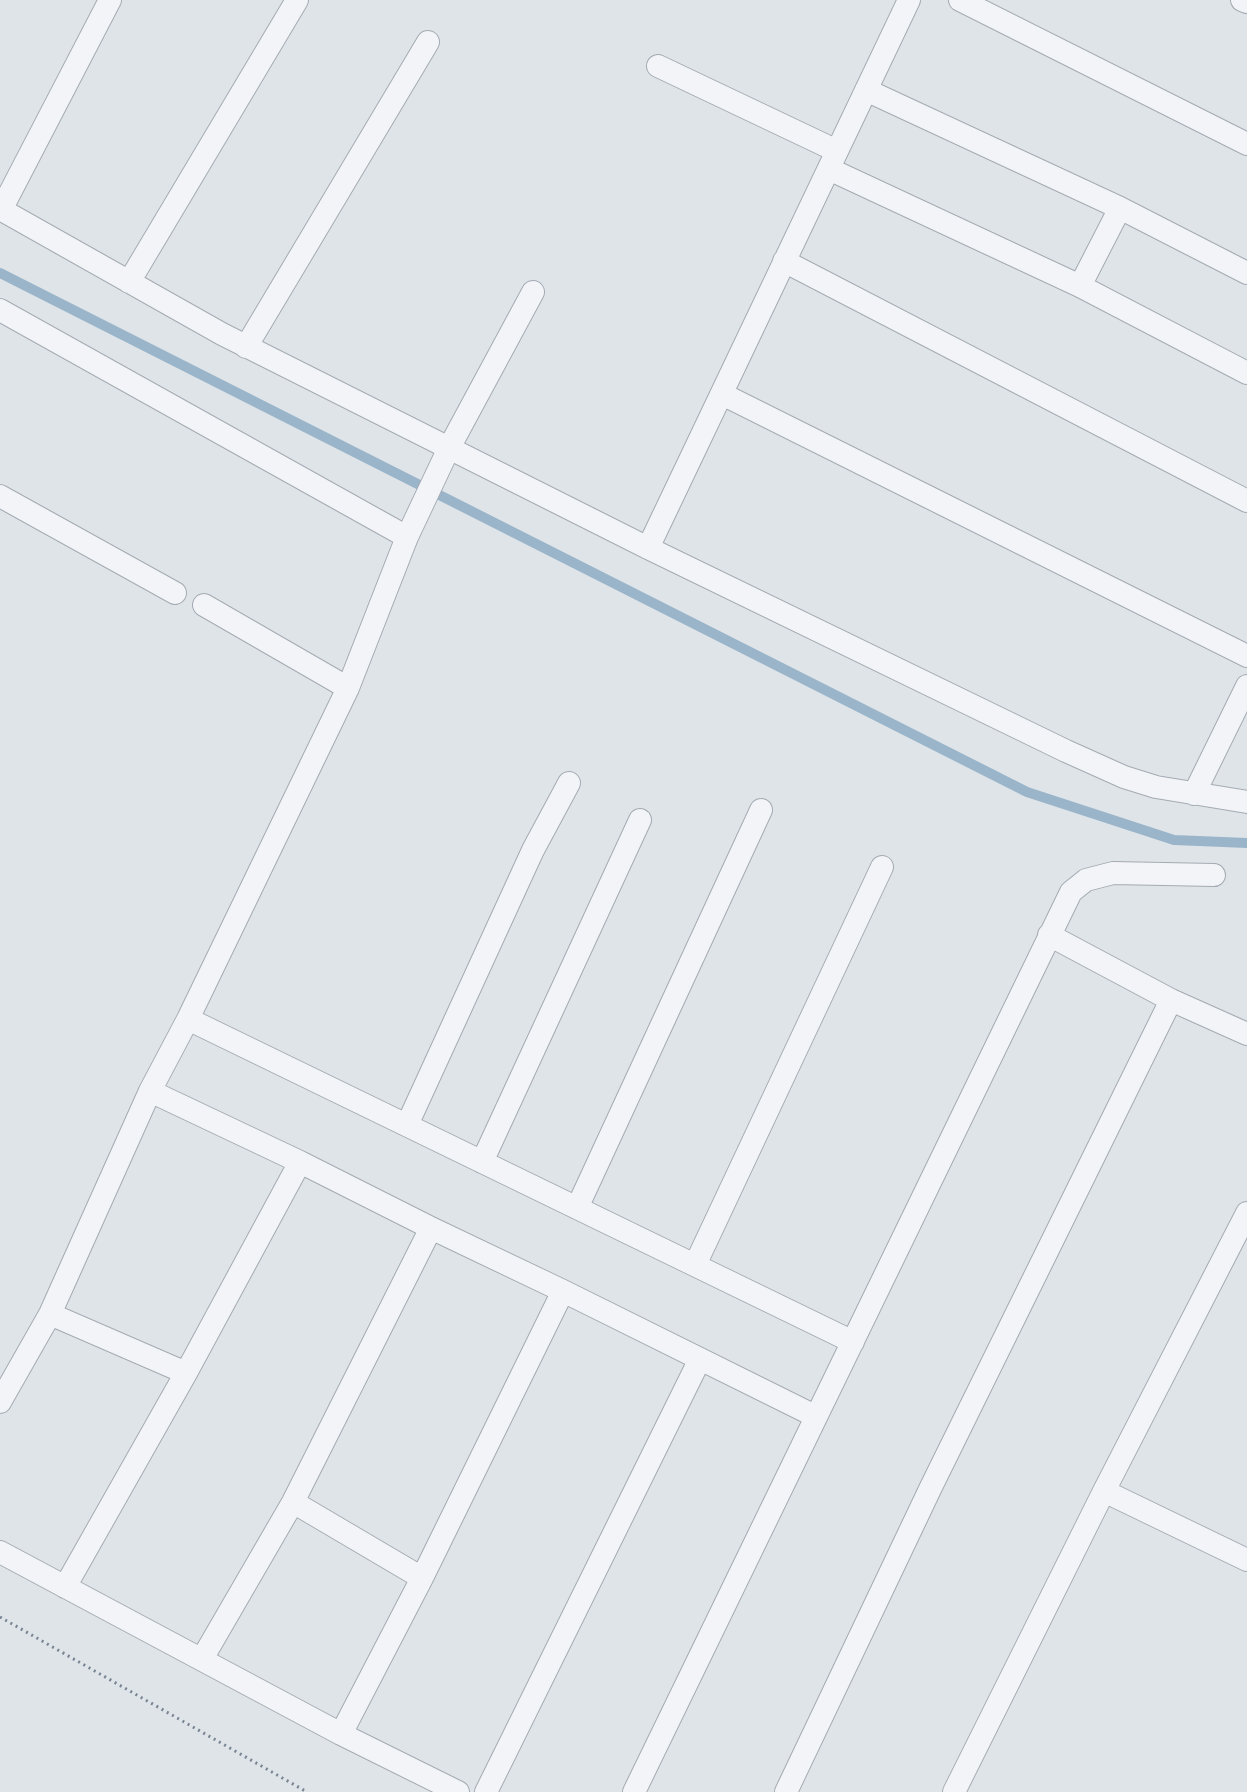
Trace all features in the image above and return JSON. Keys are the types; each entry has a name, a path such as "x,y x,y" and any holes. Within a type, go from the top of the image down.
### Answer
{"street":[{"path":"110,0 0,210 246,347 648,548 1066,752 1124,777 1156,787 1247,802"},
{"path":"129,282 297,0"},
{"path":"648,548 909,0"},
{"path":"960,0 1247,144"},
{"path":"1242,0 1247,2"},
{"path":"246,347 428,42"},
{"path":"658,66 833,160 1247,373"},
{"path":"866,90 1120,208 1247,273"},
{"path":"1080,286 1120,208"},
{"path":"784,261 1247,501"},
{"path":"0,1402 50,1314 150,1091 188,1019 348,688 407,537 437,478 449,448 533,292"},
{"path":"0,310 407,537"},
{"path":"722,394 1247,656"},
{"path":"0,496 175,593"},
{"path":"204,605 348,688"},
{"path":"1194,794 1247,686"},
{"path":"407,1125 533,850 568,783"},
{"path":"577,1208 762,810"},
{"path":"482,1162 640,820"},
{"path":"695,1265 882,867"},
{"path":"634,1792 815,1416 956,1132 1049,935 1072,892 1086,880 1113,873 1214,875"},
{"path":"1049,935 1170,1000 1247,1034"},
{"path":"786,1792 930,1487 1170,1000"},
{"path":"188,1019 853,1342"},
{"path":"150,1091 300,1162 431,1228 563,1291 815,1416"},
{"path":"65,1587 186,1373 300,1162"},
{"path":"954,1792 1104,1491 1247,1213"},
{"path":"202,1659 293,1502 431,1228"},
{"path":"341,1734 422,1578 563,1291"},
{"path":"50,1314 186,1373"},
{"path":"486,1792 700,1359"},
{"path":"1104,1491 1247,1560"},
{"path":"293,1502 422,1578"},
{"path":"0,1552 341,1734 458,1792"}],"waterway":[{"path":"0,273 1027,792 1174,840 1247,843"}],"railway":[{"path":"0,1617 307,1792"}]}
